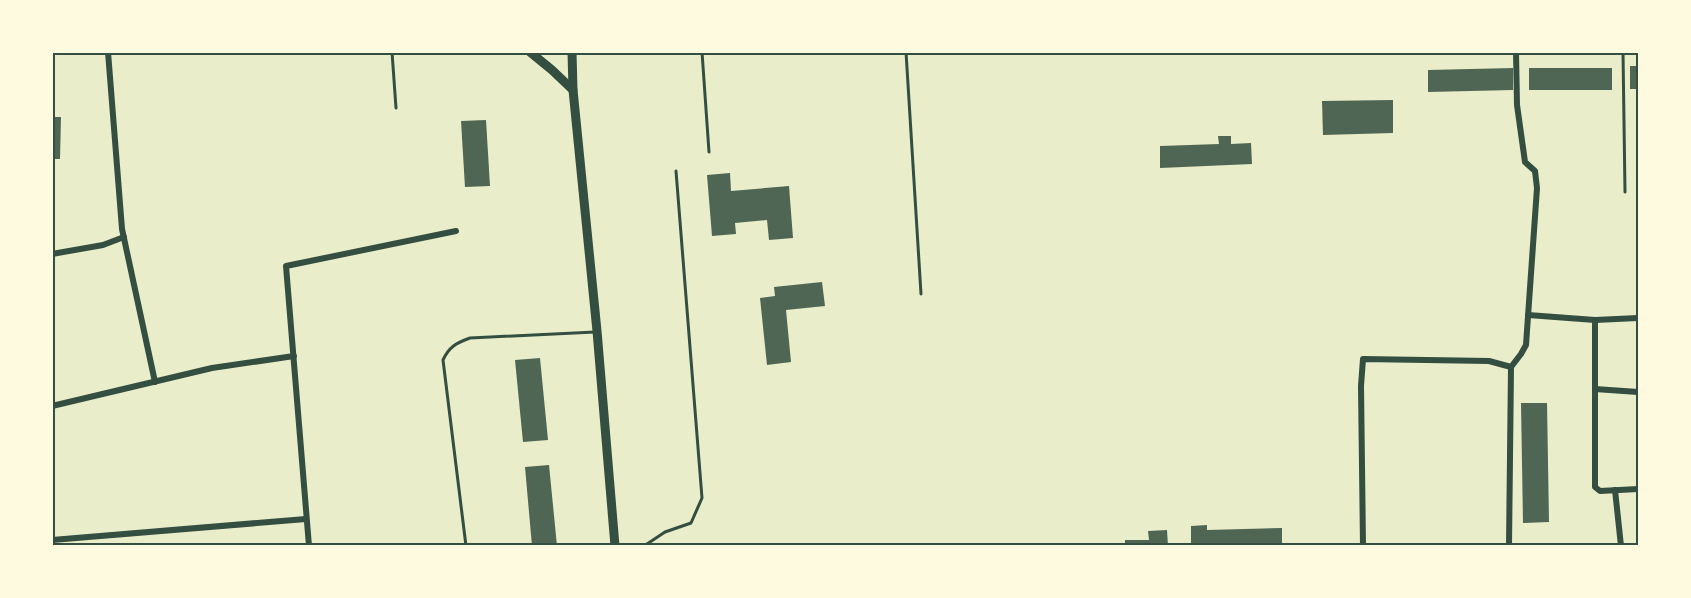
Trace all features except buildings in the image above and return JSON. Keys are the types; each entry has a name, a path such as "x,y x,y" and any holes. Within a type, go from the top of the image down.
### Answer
{"main road":[{"path":"530,52 573,90"},
{"path":"572,52 573,90 615,546"}],"street":[{"path":"108,52 124,237 155,382"},
{"path":"1509,546 1511,367 1526,345 1537,188 1535,171 1525,162 1517,105 1516,52"},
{"path":"309,546 286,266 456,231"},
{"path":"52,254 103,245 124,237"},
{"path":"1528,315 1594,320 1638,318"},
{"path":"1594,320 1595,487 1600,491 1638,489"},
{"path":"52,406 212,368 294,356"},
{"path":"1363,546 1361,386 1363,359 1489,361 1511,367"},
{"path":"1595,389 1638,392"},
{"path":"1615,490 1621,546"},
{"path":"52,540 306,519"}],"lane":[{"path":"392,52 396,108"},
{"path":"702,52 709,152"},
{"path":"906,52 921,294"},
{"path":"1623,52 1625,192"},
{"path":"645,546 664,532 692,523 702,498 676,171"},
{"path":"466,546 443,360 446,352 453,345 470,338 597,331"}]}
